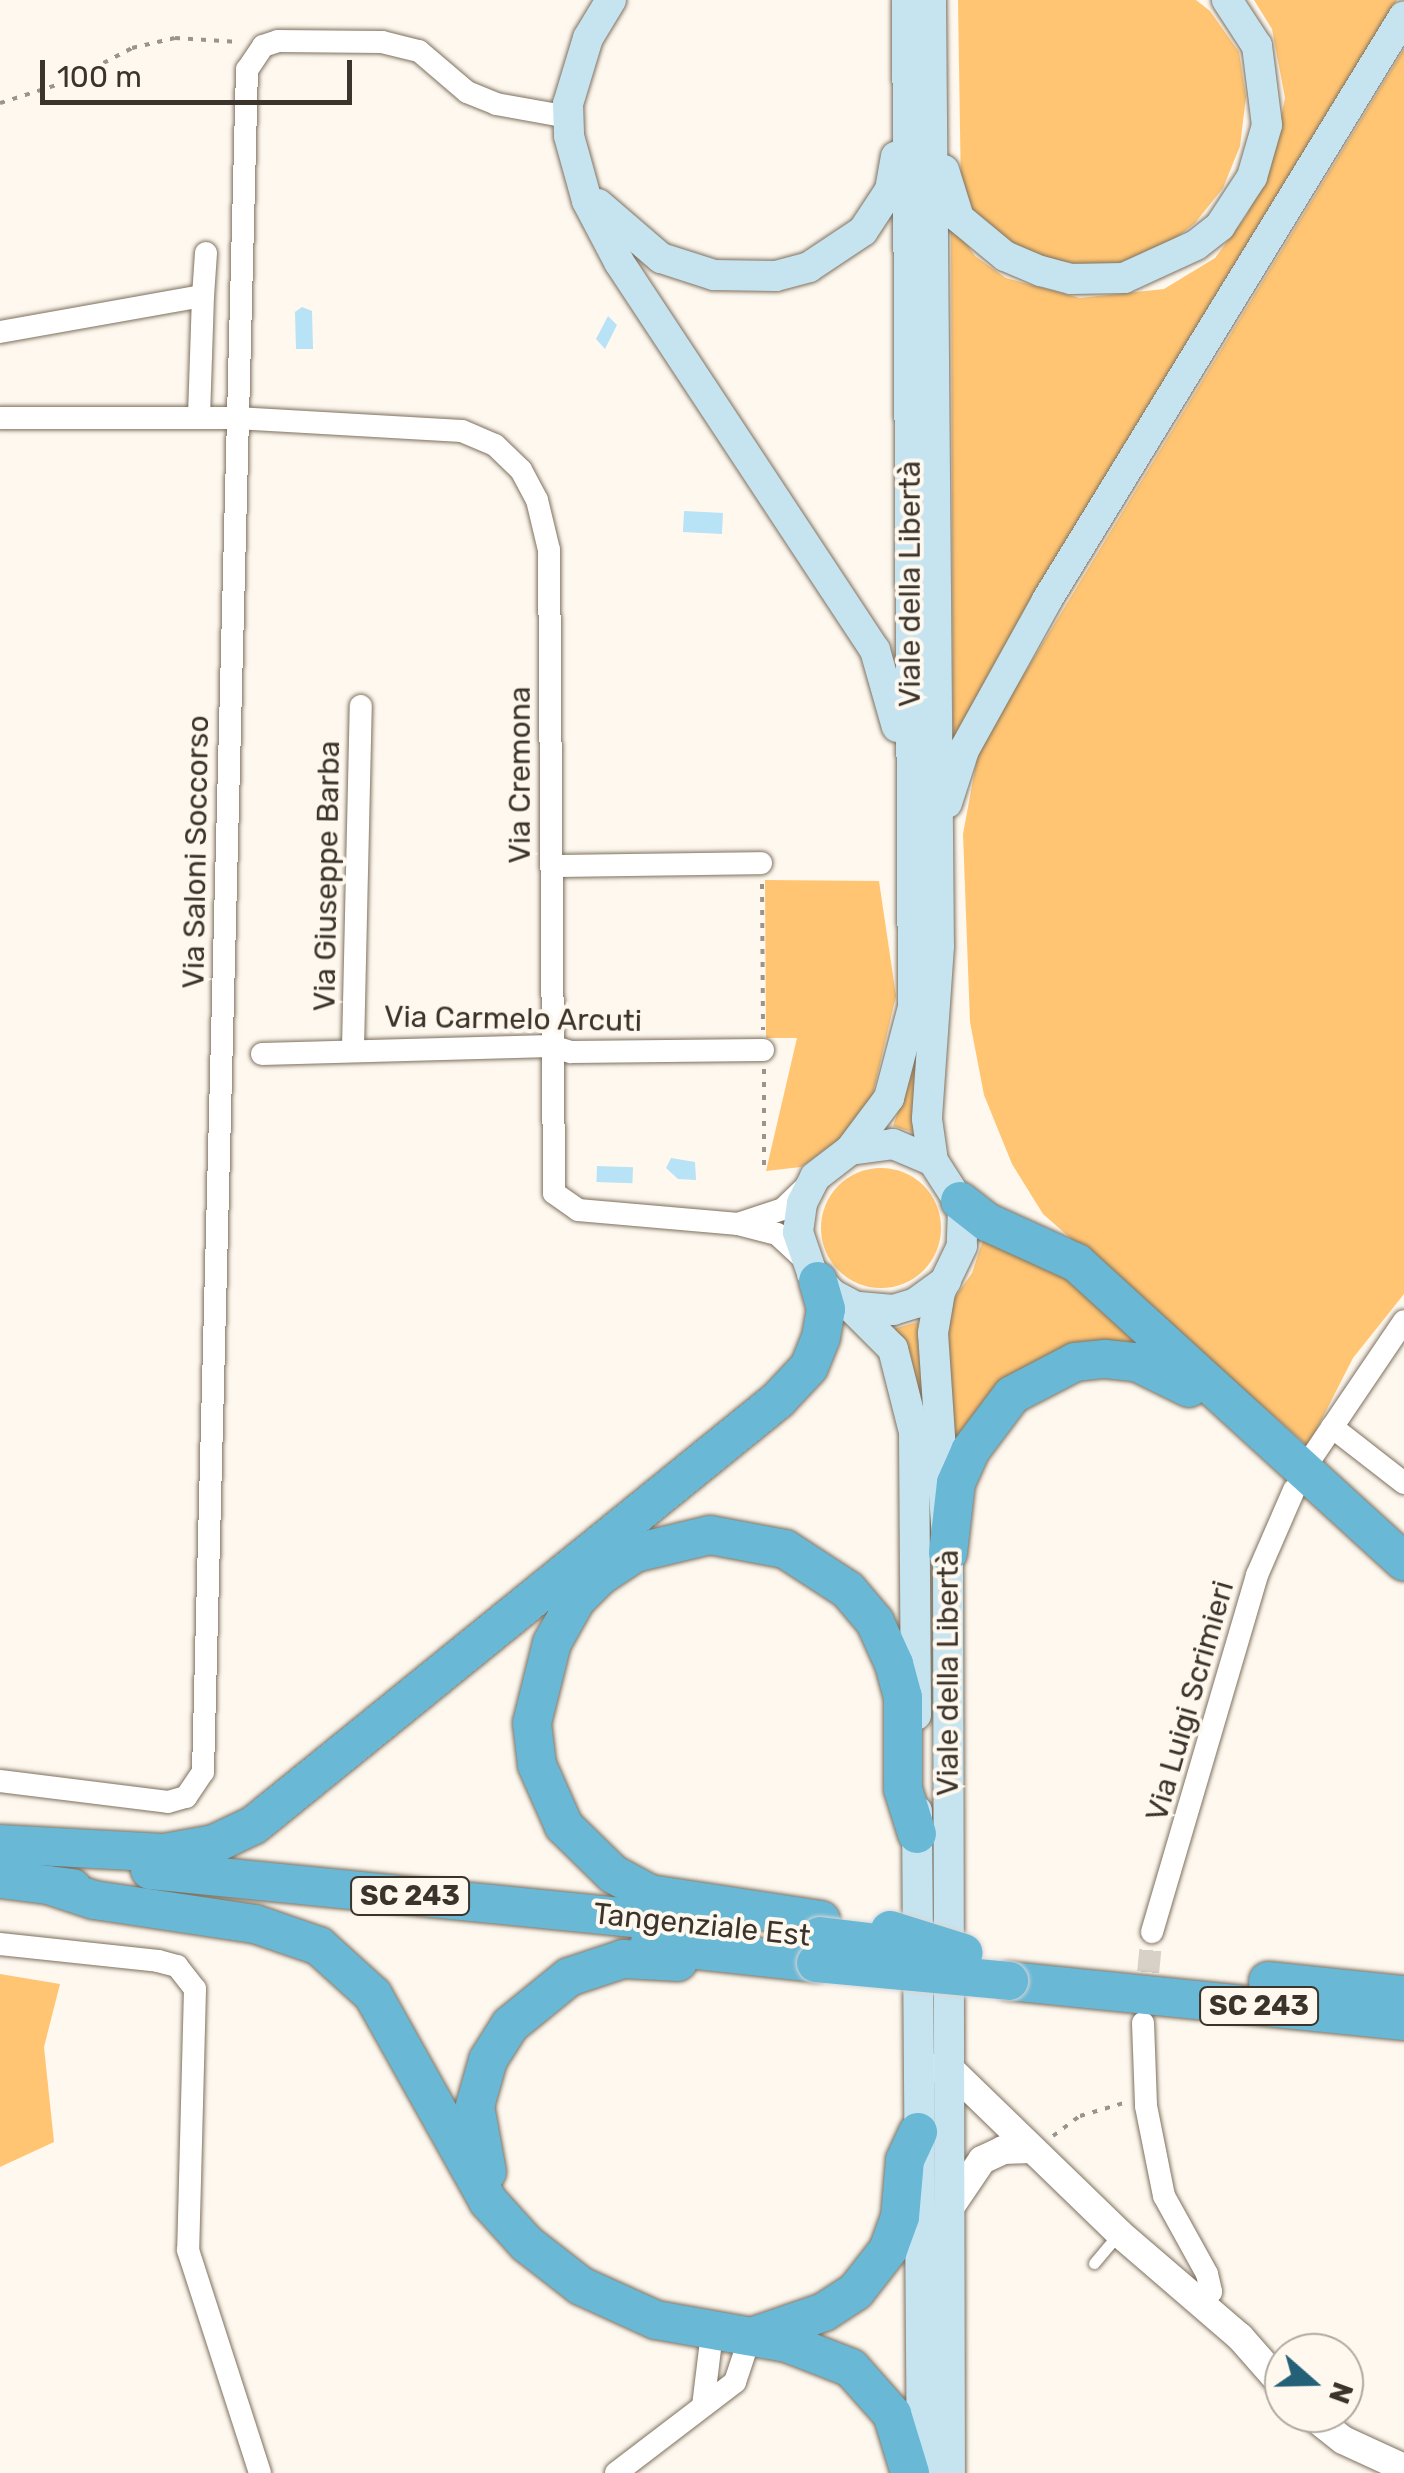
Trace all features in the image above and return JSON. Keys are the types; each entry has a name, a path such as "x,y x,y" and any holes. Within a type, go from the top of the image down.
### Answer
{"highway":[{"path":"960,1200 987,1222 1077,1263 1272,1448 1404,1562"},
{"path":"0,1844 164,1854 214,1844 254,1825 778,1400 809,1367 821,1337 826,1309 822,1281"},
{"path":"948,1553 956,1483 989,1420 1012,1395 1075,1362 1136,1362 1165,1373 1272,1448"},
{"path":"917,1834 903,1789 902,1696 894,1664 876,1622 848,1590 785,1549 710,1535 635,1553 600,1576 576,1600 552,1643 532,1723 537,1765 564,1826 612,1874 650,1894 818,1949 890,1983 963,1965"},
{"name":"Tangenziale Est","path":"0,1852 818,1949"},
{"name":"Tangenziale Est","path":"0,1880 818,1949"},
{"path":"48,1886 94,1900 255,1924 319,1946 373,1996 488,2201 527,2244 616,2304 712,2333 822,2352 851,2368 892,2414 910,2473"},
{"path":"527,2244 488,2174 475,2106 488,2060 534,2002 568,1977 623,1960 818,1949 893,1930 963,1965"},
{"name":"SC 243","path":"963,1965 1317,1999 1404,1995"},
{"path":"1317,1999 1404,1978"},
{"path":"1317,1999 1404,2035"},
{"name":"SC 243","path":"1317,1999 1404,2022"},
{"path":"750,2337 824,2312 856,2291 888,2250 900,2217 905,2160 918,2132"}],"main road":[{"path":"611,0 574,71 568,117 575,168 619,262 875,650 896,722 913,950"},
{"path":"575,168 619,227 661,258 745,280 808,267 863,231 890,190 906,0"},
{"name":"Viale della Libertà","path":"814,1179 875,1124 900,1070 913,1007 906,0"},
{"path":"932,0 950,202 979,238 1005,256 1070,279 1124,278 1173,259 1220,226 1252,178 1268,97 1256,46 1227,0"},
{"name":"Viale della Libertà","path":"932,0 939,876 939,988 927,1119 932,1161"},
{"path":"939,876 949,792 992,697 1404,16"},
{"path":"850,1150 893,1144 932,1161 960,1200"},
{"path":"814,1179 799,1217 822,1281 893,1310 916,1303 946,1280"},
{"name":"Viale della Libertà","path":"950,2473 948,1553 934,1333 946,1280 962,1246 960,1200"},
{"name":"Viale della Libertà","path":"822,1281 892,1349 914,1432 922,2473"}],"street":[{"path":"263,46 403,46 467,92 524,113 568,117"},
{"name":"Via Saloni Soccorso","path":"0,1781 168,1802 186,1796 203,1772 247,70 263,46"},
{"path":"199,418 206,253"},
{"path":"0,332 203,296"},
{"name":"Via Cremona","path":"0,418 236,418 462,431 495,445 521,470 537,500 549,550 554,1193 563,1204 738,1224 777,1234 822,1281"},
{"name":"Via Giuseppe Barba","path":"353,1048 360,706"},
{"path":"551,866 762,863"},
{"name":"Via Carmelo Arcuti","path":"262,1054 353,1048 551,1046 571,1052 764,1050"},
{"name":"Via Cremona","path":"738,1224 783,1209 814,1179"},
{"path":"1312,1457 1404,1321"},
{"path":"1332,1428 1404,1483"},
{"name":"Via Luigi Scrimieri","path":"1152,1932 1257,1575 1294,1490"},
{"path":"0,1944 158,1961 177,1966 195,1990 188,2250 260,2473"},
{"path":"1143,2023 1145,2083 1164,2196 1207,2274 1211,2292 1202,2302"},
{"path":"918,2068 949,2068 1120,2233 1202,2302 1264,2367"},
{"path":"950,2209 982,2160 1003,2150 1031,2149"},
{"path":"704,2406 712,2333"},
{"path":"616,2473 735,2382 750,2337"},
{"path":"1335,2433 1404,2468"}],"lane":[{"path":"1094,2263 1120,2233"}],"path":[{"path":"0,103 69,81 132,48 175,38 263,46"},
{"path":"762,863 764,1165"},
{"path":"1031,2149 1080,2116 1128,2102 1145,2083"}],"shaded area":[{"path":"958,0 1196,0 1210,11 1239,52 1246,97 1240,146 1223,188 1195,223 1169,244 1119,263 1084,264 1042,260 1001,242 974,220 961,193"},
{"path":"1254,0 1397,0 953,758 951,221 975,256 1006,278 1080,298 1164,289 1215,258 1246,216 1271,166 1285,98 1272,29"},
{"path":"1404,49 1404,1294 1353,1358 1308,1446 1043,1214 1012,1164 984,1095 970,1022 963,834 979,748"},
{"path":"765,880 879,881 896,996 867,1119 801,1167 766,1171 797,1038 766,1038"},
{"path":"917,1057 915,1133 893,1126"},
{"path":"881,1168 904,1173 923,1186 936,1205 941,1228 936,1251 923,1270 904,1283 881,1288 858,1283 839,1270 826,1251 821,1228 826,1205 839,1186 858,1173"},
{"path":"985,1234 1040,1258 1162,1355 1099,1348 956,1455 944,1313 972,1273"},
{"path":"918,1322 928,1398 931,1447 893,1329"},
{"path":"0,1974 60,1984 44,2047 54,2142 0,2167"}],"water":[{"path":"302,307 312,311 313,349 296,349 295,312"},
{"path":"608,316 617,325 605,349 596,339"},
{"path":"684,511 723,513 722,534 683,532"},
{"path":"671,1158 695,1162 696,1180 678,1179 666,1168"},
{"path":"597,1166 633,1167 632,1183 596,1182"}],"tunnel":[{"path":"1145,2005 1152,1932"}]}
